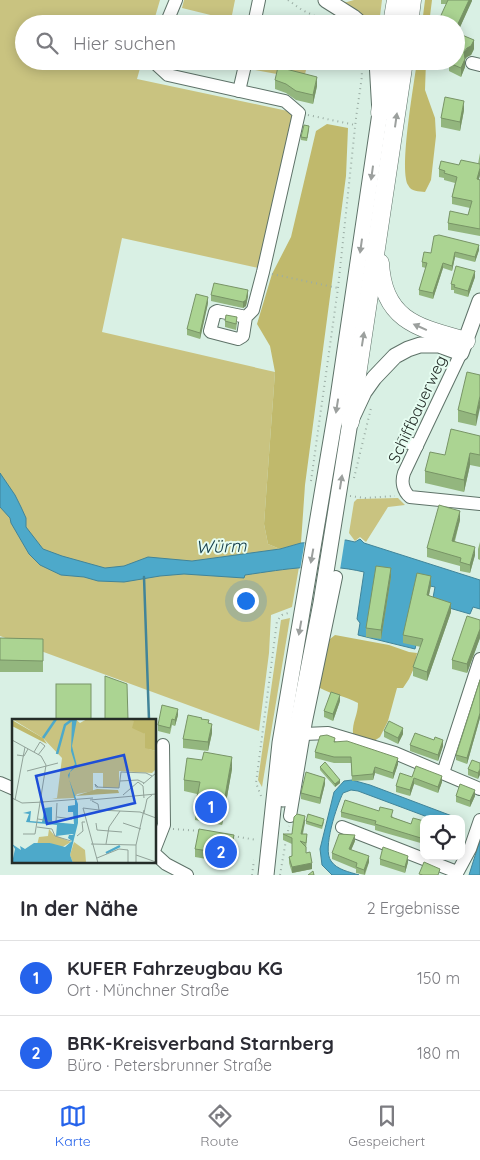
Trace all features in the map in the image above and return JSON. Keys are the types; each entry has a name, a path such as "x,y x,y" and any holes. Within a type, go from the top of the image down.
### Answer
{"highway":[{"path":"394,15 396,0"},
{"path":"410,15 412,0"},
{"path":"380,113 386,70"},
{"path":"350,422 403,70"},
{"path":"380,230 381,270 385,291 390,304 403,317 416,326 464,347"}],"main road":[{"path":"326,0 347,15"},
{"path":"266,875 287,745 308,580 361,250 380,113 378,70"},
{"path":"287,745 331,578 334,530 350,422 364,392 374,378 395,356 420,345 464,347 480,302"}],"street":[{"path":"170,15 176,0"},
{"path":"256,15 259,0"},
{"path":"163,70 168,75 285,101 299,113 263,272 253,310 246,317"},
{"path":"239,91 244,70"},
{"name":"Schiffbauerweg","path":"406,494 402,479 464,347"},
{"path":"404,441 417,446"},
{"path":"406,494 419,499 480,504"},
{"path":"290,816 331,578"},
{"path":"443,773 480,659"},
{"path":"304,734 328,733 395,753 480,788"},
{"path":"156,845 164,825 163,745"},
{"path":"0,783 12,788"},
{"path":"342,827 457,874 474,839 480,820"},
{"path":"156,855 166,864 187,875"}],"path":[{"path":"288,0 313,15"},
{"path":"311,482 338,288 362,70"},
{"path":"299,113 356,125"},
{"path":"263,272 338,288"},
{"path":"354,478 371,405"},
{"path":"350,496 365,498 406,494"},
{"path":"262,797 256,783 277,621 282,615 296,608"},
{"path":"280,875 290,816"},
{"path":"168,828 209,832"},
{"path":"228,835 257,840"},
{"path":"252,875 255,858"}],"shaded area":[{"path":"0,0 160,0 156,15 15,15 15,70 140,70 137,79 297,113 263,269 122,238 102,332 275,372 264,524 268,544 280,549 276,570 299,567 292,607 271,615 269,653 259,731 0,636"},
{"path":"184,0 235,0 232,15 211,15 182,8"},
{"path":"354,0 382,0 380,15 354,15 335,1 347,2"},
{"path":"425,0 432,0 430,15 423,15"},
{"path":"255,70 306,70 304,79"},
{"path":"416,70 426,70 425,90 435,118 436,136 431,180 425,192 411,189 406,175 405,161"},
{"path":"327,124 348,128 346,176 305,485 301,543 280,549 268,544 264,524 275,372 270,346 257,324 272,274 291,237 316,131"},
{"path":"398,498 405,505 388,507 366,542 360,537 355,541 349,533 354,502 357,499"},
{"path":"290,618 262,787 258,780 281,620"},
{"path":"335,635 389,645 417,653 414,668 409,679 403,688 397,688 388,721 380,737 371,743 353,734 358,703 320,688 318,674 325,643"}],"water":[{"path":"0,473 21,507 26,518 26,527 43,549 62,556 105,568 124,566 148,557 192,561 280,549 301,543 346,540 355,542 360,539 364,543 480,580 480,609 473,607 470,614 432,603 435,587 430,586 415,649 358,635 360,623 357,619 364,572 334,567 319,567 245,575 244,578 184,574 124,582 98,581 84,577 61,575 40,565 29,554 10,518 0,507"},
{"path":"352,780 370,785 449,815 422,815 358,791 351,790 343,793 331,827 328,847 329,855 331,861 337,867 359,875 332,875 322,865 320,849 334,792 344,781"},
{"path":"480,840 480,875 469,875"}],"pier":[{"path":"345,538 340,570 325,568 300,570 305,540"}],"building":[{"path":"448,0 469,0 462,15 441,15"},
{"path":"465,36 474,40 471,46 465,51"},
{"path":"277,70 290,70 317,77 313,95 296,91 286,84 275,80"},
{"path":"445,97 464,101 460,122 441,118"},
{"path":"304,125 309,126 307,138 301,137"},
{"path":"461,160 480,164 477,179 480,180 480,229 448,223 450,211 468,215 472,201 452,197 457,177 444,173 445,171 439,169 441,161 459,165"},
{"path":"439,235 479,245 475,257 455,252 452,266 443,263 433,293 419,290 427,263 422,262 424,252 431,253 434,236"},
{"path":"456,266 475,271 468,291 454,287 455,285 451,284"},
{"path":"214,283 248,290 246,300 243,302 211,295"},
{"path":"196,294 208,297 200,333 187,329"},
{"path":"226,315 237,317 236,324 225,321"},
{"path":"467,372 480,375 480,396 476,415 458,410"},
{"path":"451,429 480,436 480,455 470,453 464,480 425,471 430,452 445,455"},
{"path":"439,505 460,511 452,541 475,547 470,565 460,562 461,558 427,548"},
{"path":"376,566 391,568 381,630 366,628"},
{"path":"417,573 431,576 427,595 451,603 427,672 413,667 423,639 403,635"},
{"path":"467,616 480,620 480,629 467,664 452,660"},
{"path":"0,638 43,639 43,661 0,660"},
{"path":"105,676 127,684 128,719 105,719"},
{"path":"480,680 480,713 467,758 456,755"},
{"path":"56,684 91,684 91,719 56,719"},
{"path":"331,692 340,695 333,714 324,711"},
{"path":"162,705 178,709 175,720 172,719 170,728 158,725"},
{"path":"188,715 209,720 208,723 212,724 208,742 183,739"},
{"path":"389,721 403,728 398,738 384,731"},
{"path":"415,733 434,740 435,737 443,740 438,755 410,745"},
{"path":"327,735 335,738 334,742 347,741 398,758 393,773 375,767 373,774 352,776 351,757 334,757 315,752 320,736"},
{"path":"204,752 232,757 222,813 195,808 200,782 184,780 187,758 202,760"},
{"path":"472,760 480,763 478,773 468,769"},
{"path":"325,762 340,780 335,784 320,767"},
{"path":"416,766 442,776 438,787 414,778 410,790 396,786 400,773 412,777"},
{"path":"306,772 325,778 320,798 301,793"},
{"path":"460,784 475,790 470,801 456,796"},
{"path":"345,800 379,811 380,807 393,810 391,817 411,824 413,818 420,820 420,838 375,824 376,821 341,812"},
{"path":"297,814 305,816 301,834 307,834 306,843 300,841 306,847 306,853 310,852 312,863 292,867 289,857 292,856 292,838 283,834 292,834 294,817"},
{"path":"308,814 324,819 322,826 306,821"},
{"path":"199,829 234,835 230,854 195,849"},
{"path":"339,834 355,835 349,849 369,856 364,870 356,867 357,863 332,853"},
{"path":"383,847 408,856 405,867 380,859"},
{"path":"424,862 440,869 438,875 419,874"}],"waterway":[{"path":"144,577 149,719"}],"place":[{"name":"KUFER Fahrzeugbau KG","path":"211,807"},
{"name":"BRK-Kreisverband Starnberg","path":"221,852"}],"water label":[{"name":"Würm","path":"221,546"}]}
